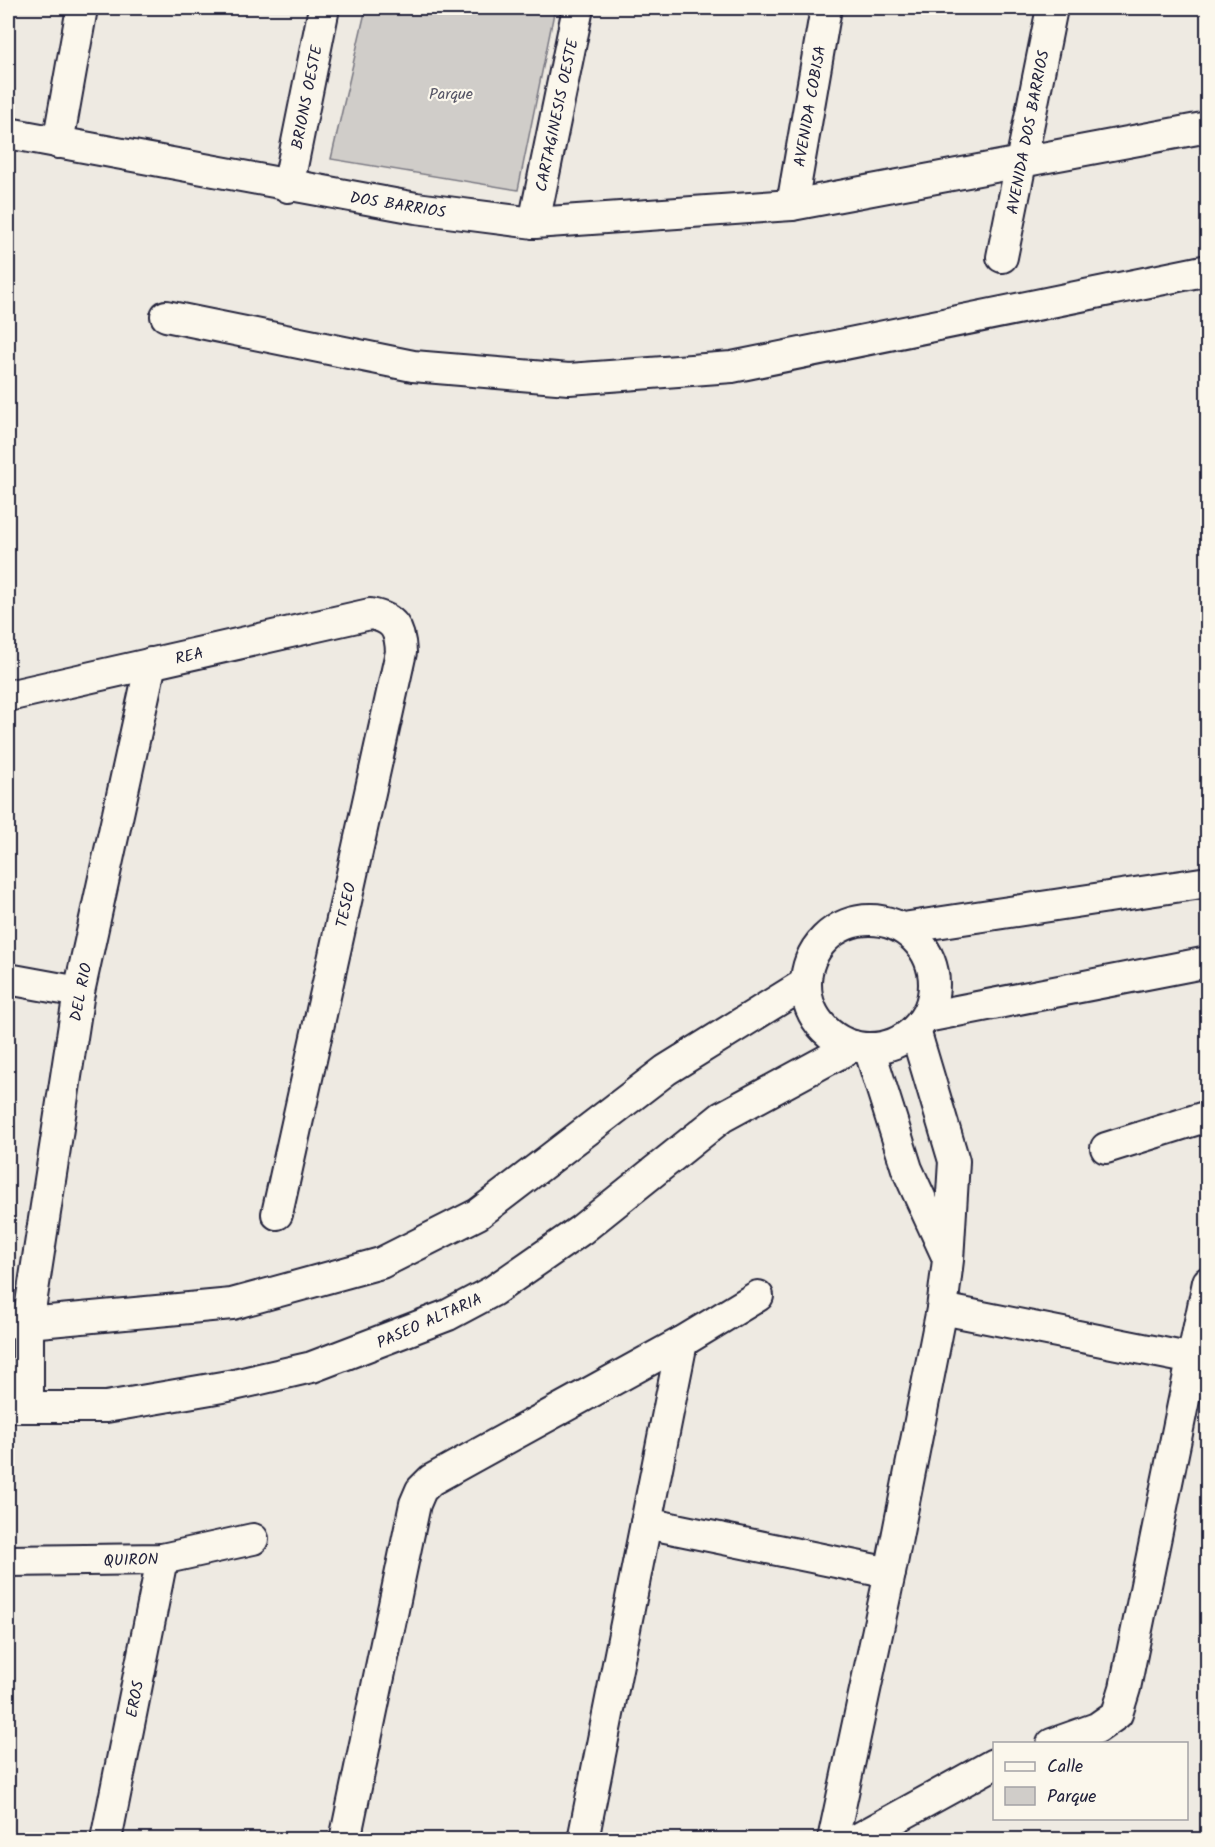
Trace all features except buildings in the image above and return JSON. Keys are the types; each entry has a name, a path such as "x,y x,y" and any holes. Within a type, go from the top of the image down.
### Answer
{"street":[{"path":"58,143 82,8"},
{"name":"BRIONS OESTE","path":"288,187 324,8"},
{"name":"CARTAGINESIS OESTE","path":"534,223 578,8"},
{"name":"AVENIDA COBISA","path":"792,206 825,8"},
{"name":"AVENIDA DOS BARRIOS","path":"1002,257 1052,8"},
{"name":"DOS BARRIOS","path":"8,134 288,187 416,208 534,223 792,206 1208,127"},
{"path":"166,316 413,366 569,379 732,367 1208,270"},
{"name":"REA","path":"8,696 370,614"},
{"name":"TESEO","path":"277,1214 400,652 400,633 395,624 383,616 370,614"},
{"name":"DEL RIO","path":"18,1407 18,1323 79,992 151,663"},
{"path":"903,928 916,939 933,968 934,985 920,1024 902,1040 861,1047 837,1040 814,1016 808,1000 806,983 815,951 839,928 855,921 871,919 903,928 1208,882"},
{"path":"920,1024 1208,962"},
{"path":"8,979 79,992"},
{"path":"18,1323 232,1304 381,1263 478,1214 666,1070 806,983"},
{"path":"833,1839 890,1573 942,1309 948,1260 954,1161 920,1024"},
{"path":"861,1047 907,1169 948,1260"},
{"name":"PASEO ALTARIA","path":"18,1407 106,1407 234,1385 312,1367 448,1315 492,1291 581,1230 722,1117 861,1047"},
{"path":"1106,1148 1208,1116"},
{"path":"1055,1742 1097,1728 1117,1714 1125,1688 1208,1282"},
{"path":"345,1839 412,1515 421,1490 442,1474 682,1342 758,1296"},
{"path":"942,1309 1193,1359"},
{"path":"583,1839 682,1342"},
{"path":"646,1523 890,1573"},
{"name":"QUIRON","path":"8,1561 162,1559 253,1539"},
{"name":"EROS","path":"106,1839 162,1559"},
{"path":"856,1839 993,1765"}],"green space":[{"name":"Parque","path":"366,8 555,8 518,190 331,159"}]}
